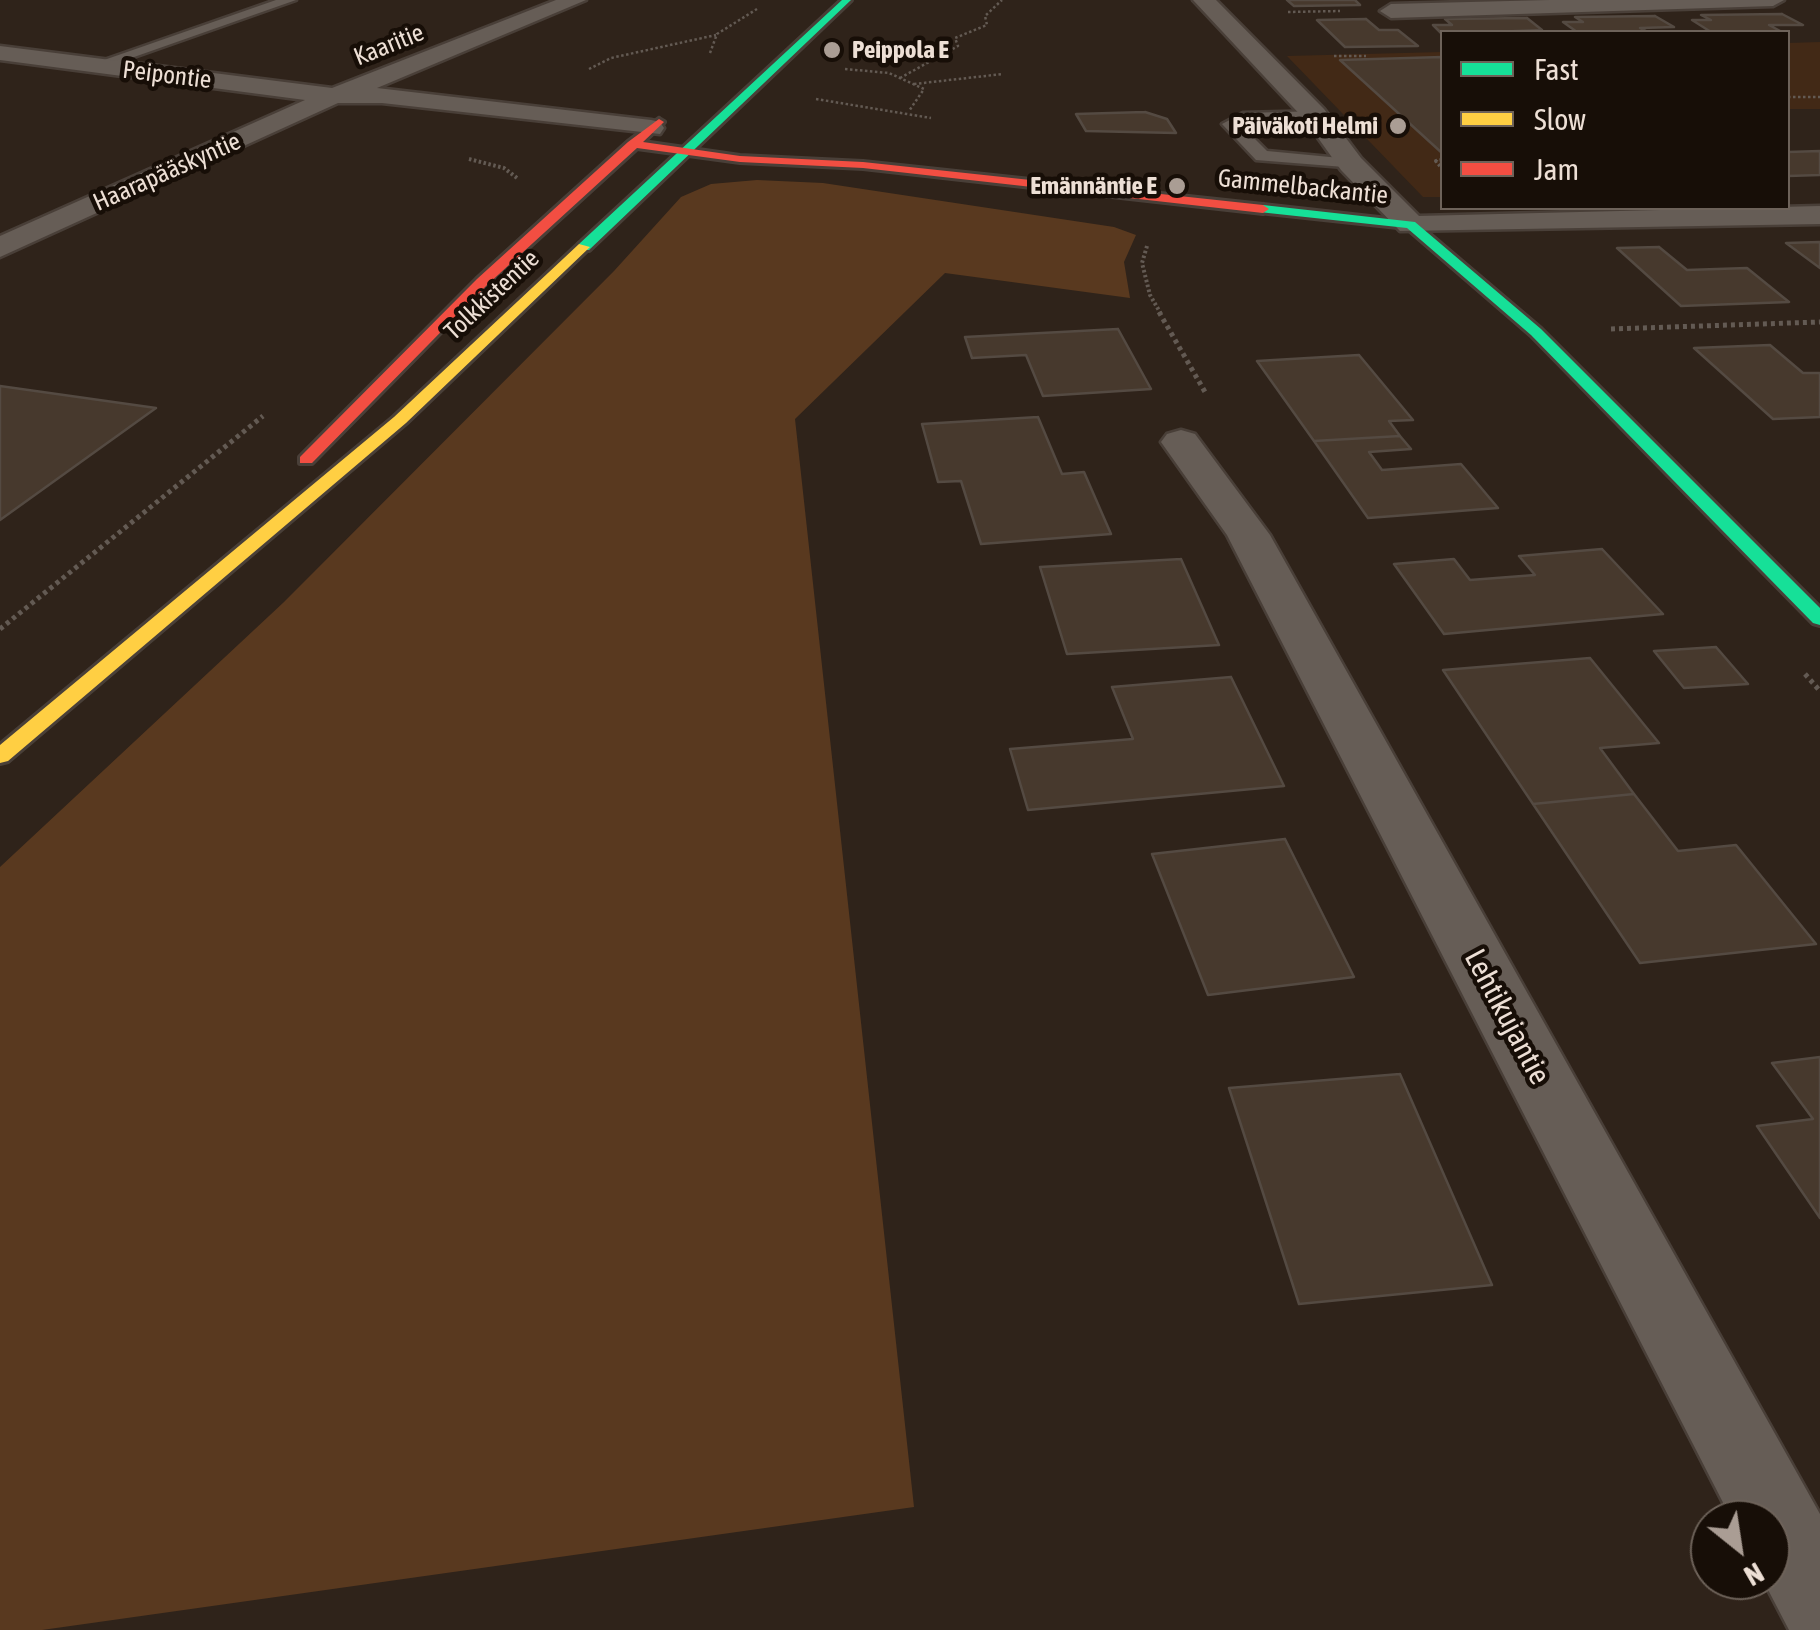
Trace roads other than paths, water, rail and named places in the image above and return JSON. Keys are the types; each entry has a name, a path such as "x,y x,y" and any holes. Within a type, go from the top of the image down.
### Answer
{"street":[{"name":"Kaaritie","path":"334,96 575,0"},
{"name":"Tolkkistentie","path":"0,756 400,420 847,0"},
{"path":"1391,10 1772,0"},
{"path":"1210,6 1315,115 1351,164 1411,225 1820,216"},
{"name":"Peipontie","path":"0,53 334,96 376,110 641,136"},
{"name":"Haarapääskyntie","path":"0,248 334,96"},
{"name":"Tolkkistentie","path":"163,618 286,482 482,282 680,105"},
{"name":"Gammelbackantie","path":"641,136 702,134 864,165"},
{"name":"Gammelbackantie","path":"641,136 685,151 864,165 1411,225 1477,276 1536,332 1820,619"},
{"name":"Lehtikujantie","path":"1182,442 1248,535 1820,1600"}],"lane":[{"path":"95,66 289,0"},
{"path":"1315,115 1244,118 1230,124 1262,156 1351,164"}],"place":[{"name":"Peippola E","path":"832,50"},
{"name":"Päiväkoti Helmi","path":"1398,126"},
{"name":"Emännäntie E","path":"1177,186"}]}
